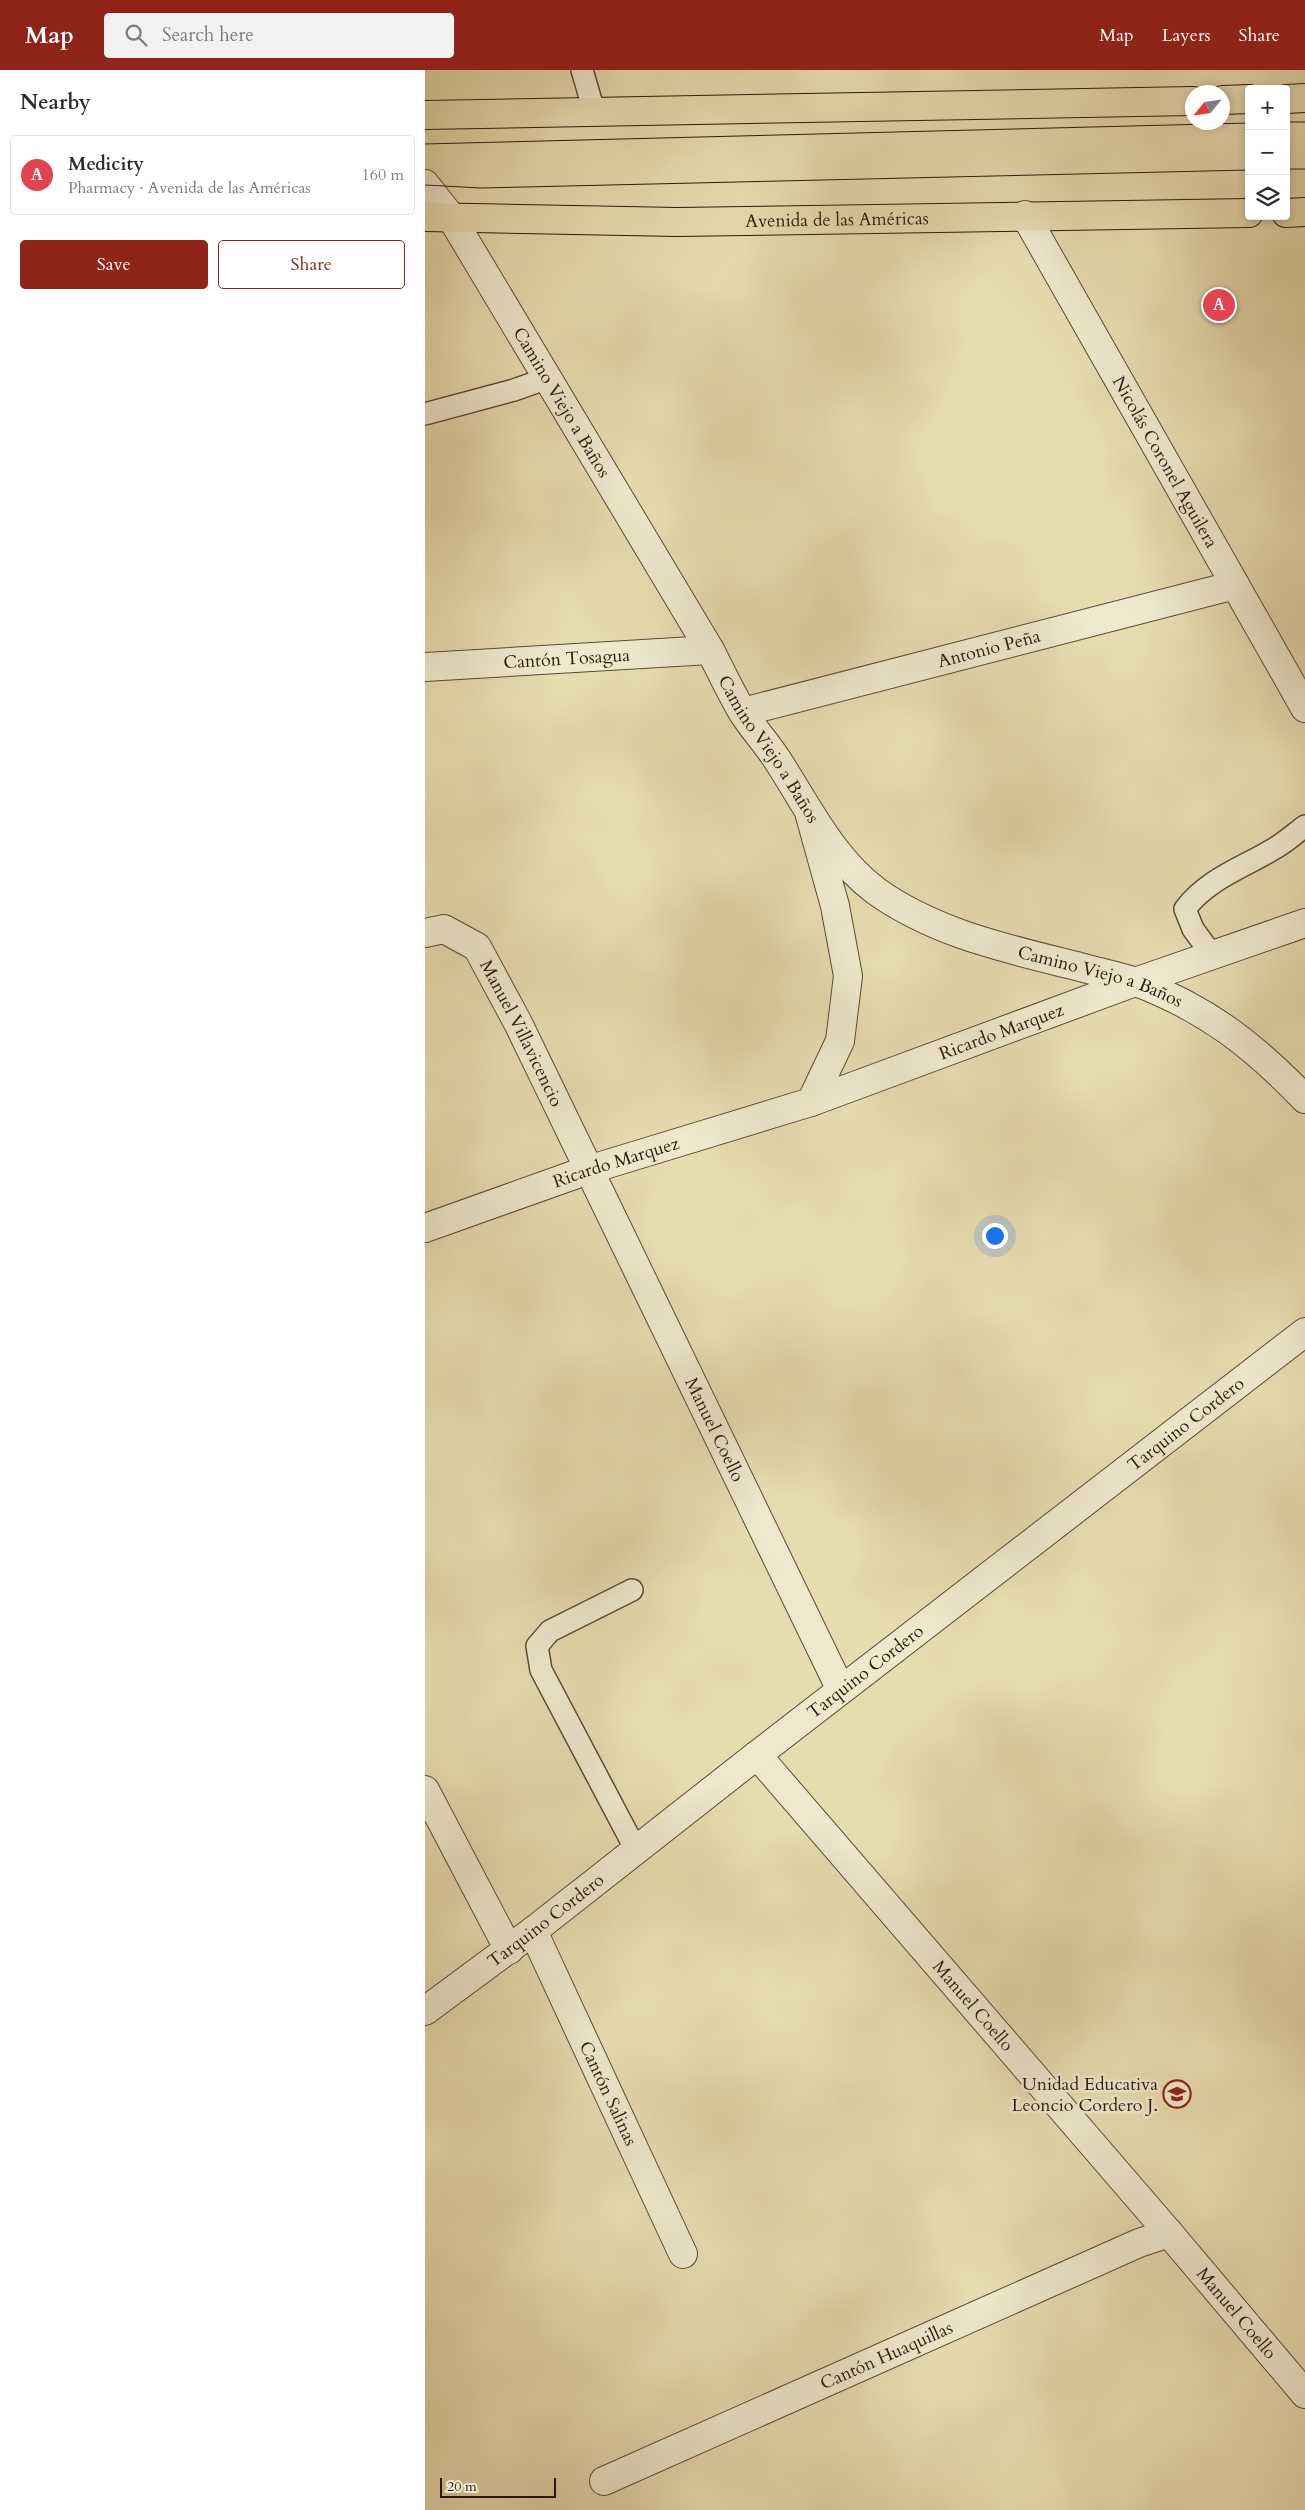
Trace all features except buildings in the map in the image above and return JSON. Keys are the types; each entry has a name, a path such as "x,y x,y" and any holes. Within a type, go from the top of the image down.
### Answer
{"main road":[{"path":"1290,99 1305,98"},
{"path":"1230,100 1245,100"},
{"path":"425,115 1185,101"},
{"path":"1290,213 1305,212"},
{"name":"Avenida de las Américas","path":"438,217 677,222 1025,215 1245,213"}],"street":[{"name":"Camino Viejo a Baños","path":"425,184 438,217 548,378 711,650 743,712 779,763 809,814 858,875 875,890 919,918 1002,948 1135,982 1192,1006 1223,1026 1251,1048 1305,1099"},
{"name":"Nicolás Coronel Aguilera","path":"1025,215 1305,708"},
{"name":"Antonio Peña","path":"743,712 1235,585"},
{"name":"Cantón Tosagua","path":"425,667 711,650"},
{"path":"809,814 835,906 847,976 840,1041 811,1102"},
{"name":"Ricardo Marquez","path":"425,1228 588,1170 811,1102 1135,982 1305,923"},
{"name":"Manuel Villavicencio","path":"425,933 444,929 477,947 518,1023 588,1170"},
{"name":"Manuel Coello","path":"588,1170 841,1690"},
{"name":"Tarquino Cordero","path":"425,2011 509,1950 757,1755 1305,1332"},
{"name":"Manuel Coello","path":"757,1755 1169,2233 1305,2394"},
{"path":"425,1790 509,1950"},
{"name":"Cantón Salinas","path":"533,1931 683,2254"},
{"name":"Cantón Huaquillas","path":"604,2481 1139,2243 1169,2233"}],"lane":[{"path":"582,70 594,111"},
{"path":"425,414 514,390 548,378"},
{"path":"1212,955 1193,928 1185,909 1195,896 1241,864 1280,845 1305,826"},
{"path":"632,1590 549,1631 537,1646 541,1670 636,1850"}],"tram line":[{"path":"1290,122 1305,122"},
{"path":"425,144 1245,123"},
{"path":"1290,169 1305,169"},
{"path":"425,185 481,188 1245,170"}],"place":[{"name":"Medicity","path":"1219,305"},
{"name":"Unidad Educativa Leoncio Cordero J.","path":"1177,2094"}]}
